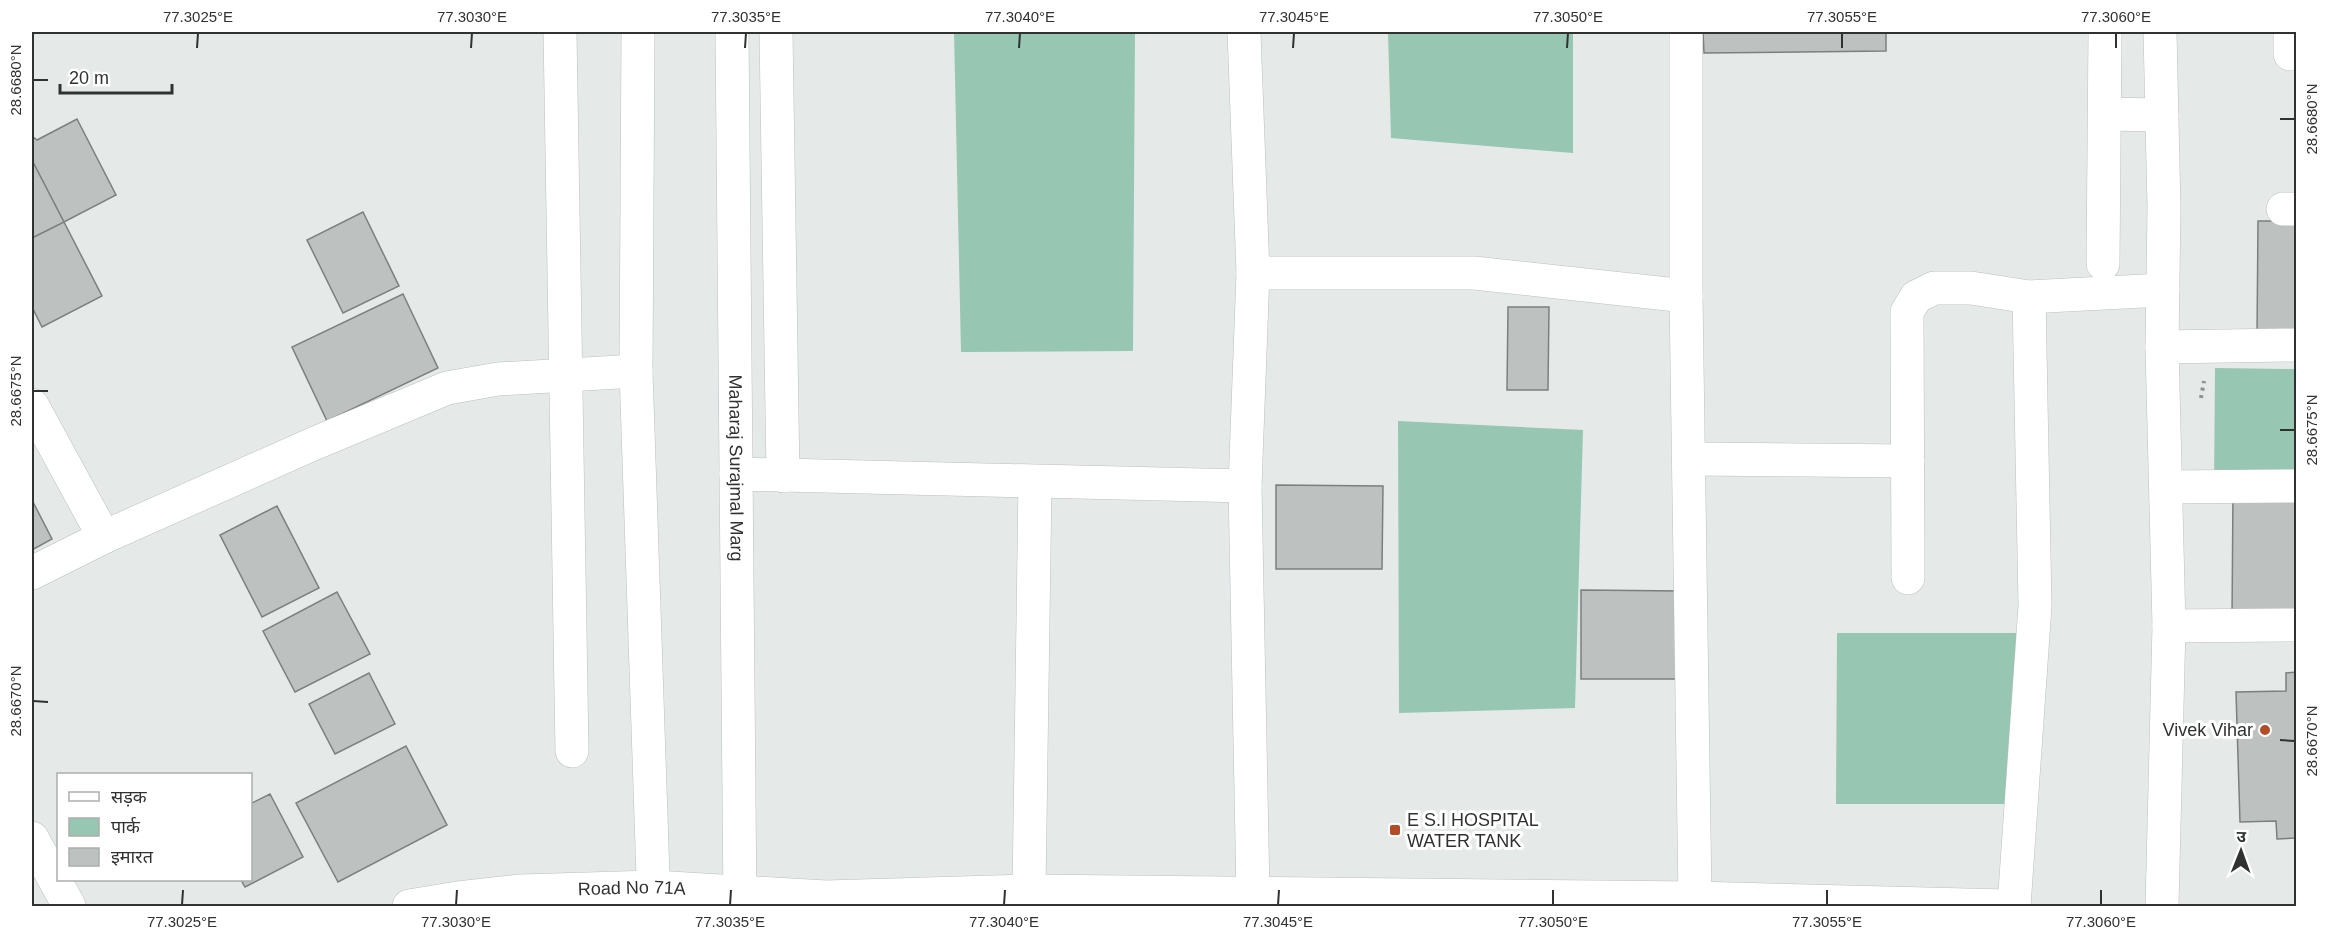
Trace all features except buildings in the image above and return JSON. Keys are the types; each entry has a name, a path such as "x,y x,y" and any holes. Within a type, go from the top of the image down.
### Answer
{"street":[{"path":"560,32 572,751"},
{"path":"638,32 636,371 654,897"},
{"name":"Maharaj Surajmal Marg","path":"732,32 740,900"},
{"path":"776,32 783,476"},
{"path":"1244,32 1253,273 1245,486 1253,894"},
{"path":"1686,32 1686,296 1695,898"},
{"path":"2103,264 2105,32"},
{"path":"2160,32 2162,347 2169,626 2162,906"},
{"path":"2290,32 2290,54 2296,54"},
{"path":"2104,114 2162,114"},
{"path":"1253,273 1474,273 1686,296"},
{"path":"1908,578 1907,312 1916,297 1934,288 1971,288 2029,297 2163,290"},
{"path":"2014,906 2035,606 2029,297"},
{"path":"2162,347 2296,345"},
{"path":"32,573 104,537 313,444 447,388 498,379 636,371"},
{"path":"32,405 104,537"},
{"path":"1689,459 1908,460"},
{"path":"736,474 1035,483 1245,486"},
{"path":"1029,891 1035,483"},
{"path":"2167,487 2296,486"},
{"path":"2169,626 2296,625"},
{"path":"32,838 69,906"},
{"name":"Road No 71A","path":"410,906 521,891 740,900 1029,891 1695,898 2006,906"}],"green space":[{"path":"954,32 1135,32 1133,351 961,352"},
{"path":"1388,32 1573,32 1573,153 1391,138"},
{"path":"2215,368 2296,369 2296,494 2214,493"},
{"path":"1398,421 1583,430 1575,708 1399,713"},
{"path":"1837,633 2016,633 2015,804 1836,804"}],"place":[{"name":"Vivek Vihar","path":"2265,730"},
{"name":"E S.I HOSPITAL WATER TANK","path":"1395,830"}]}
